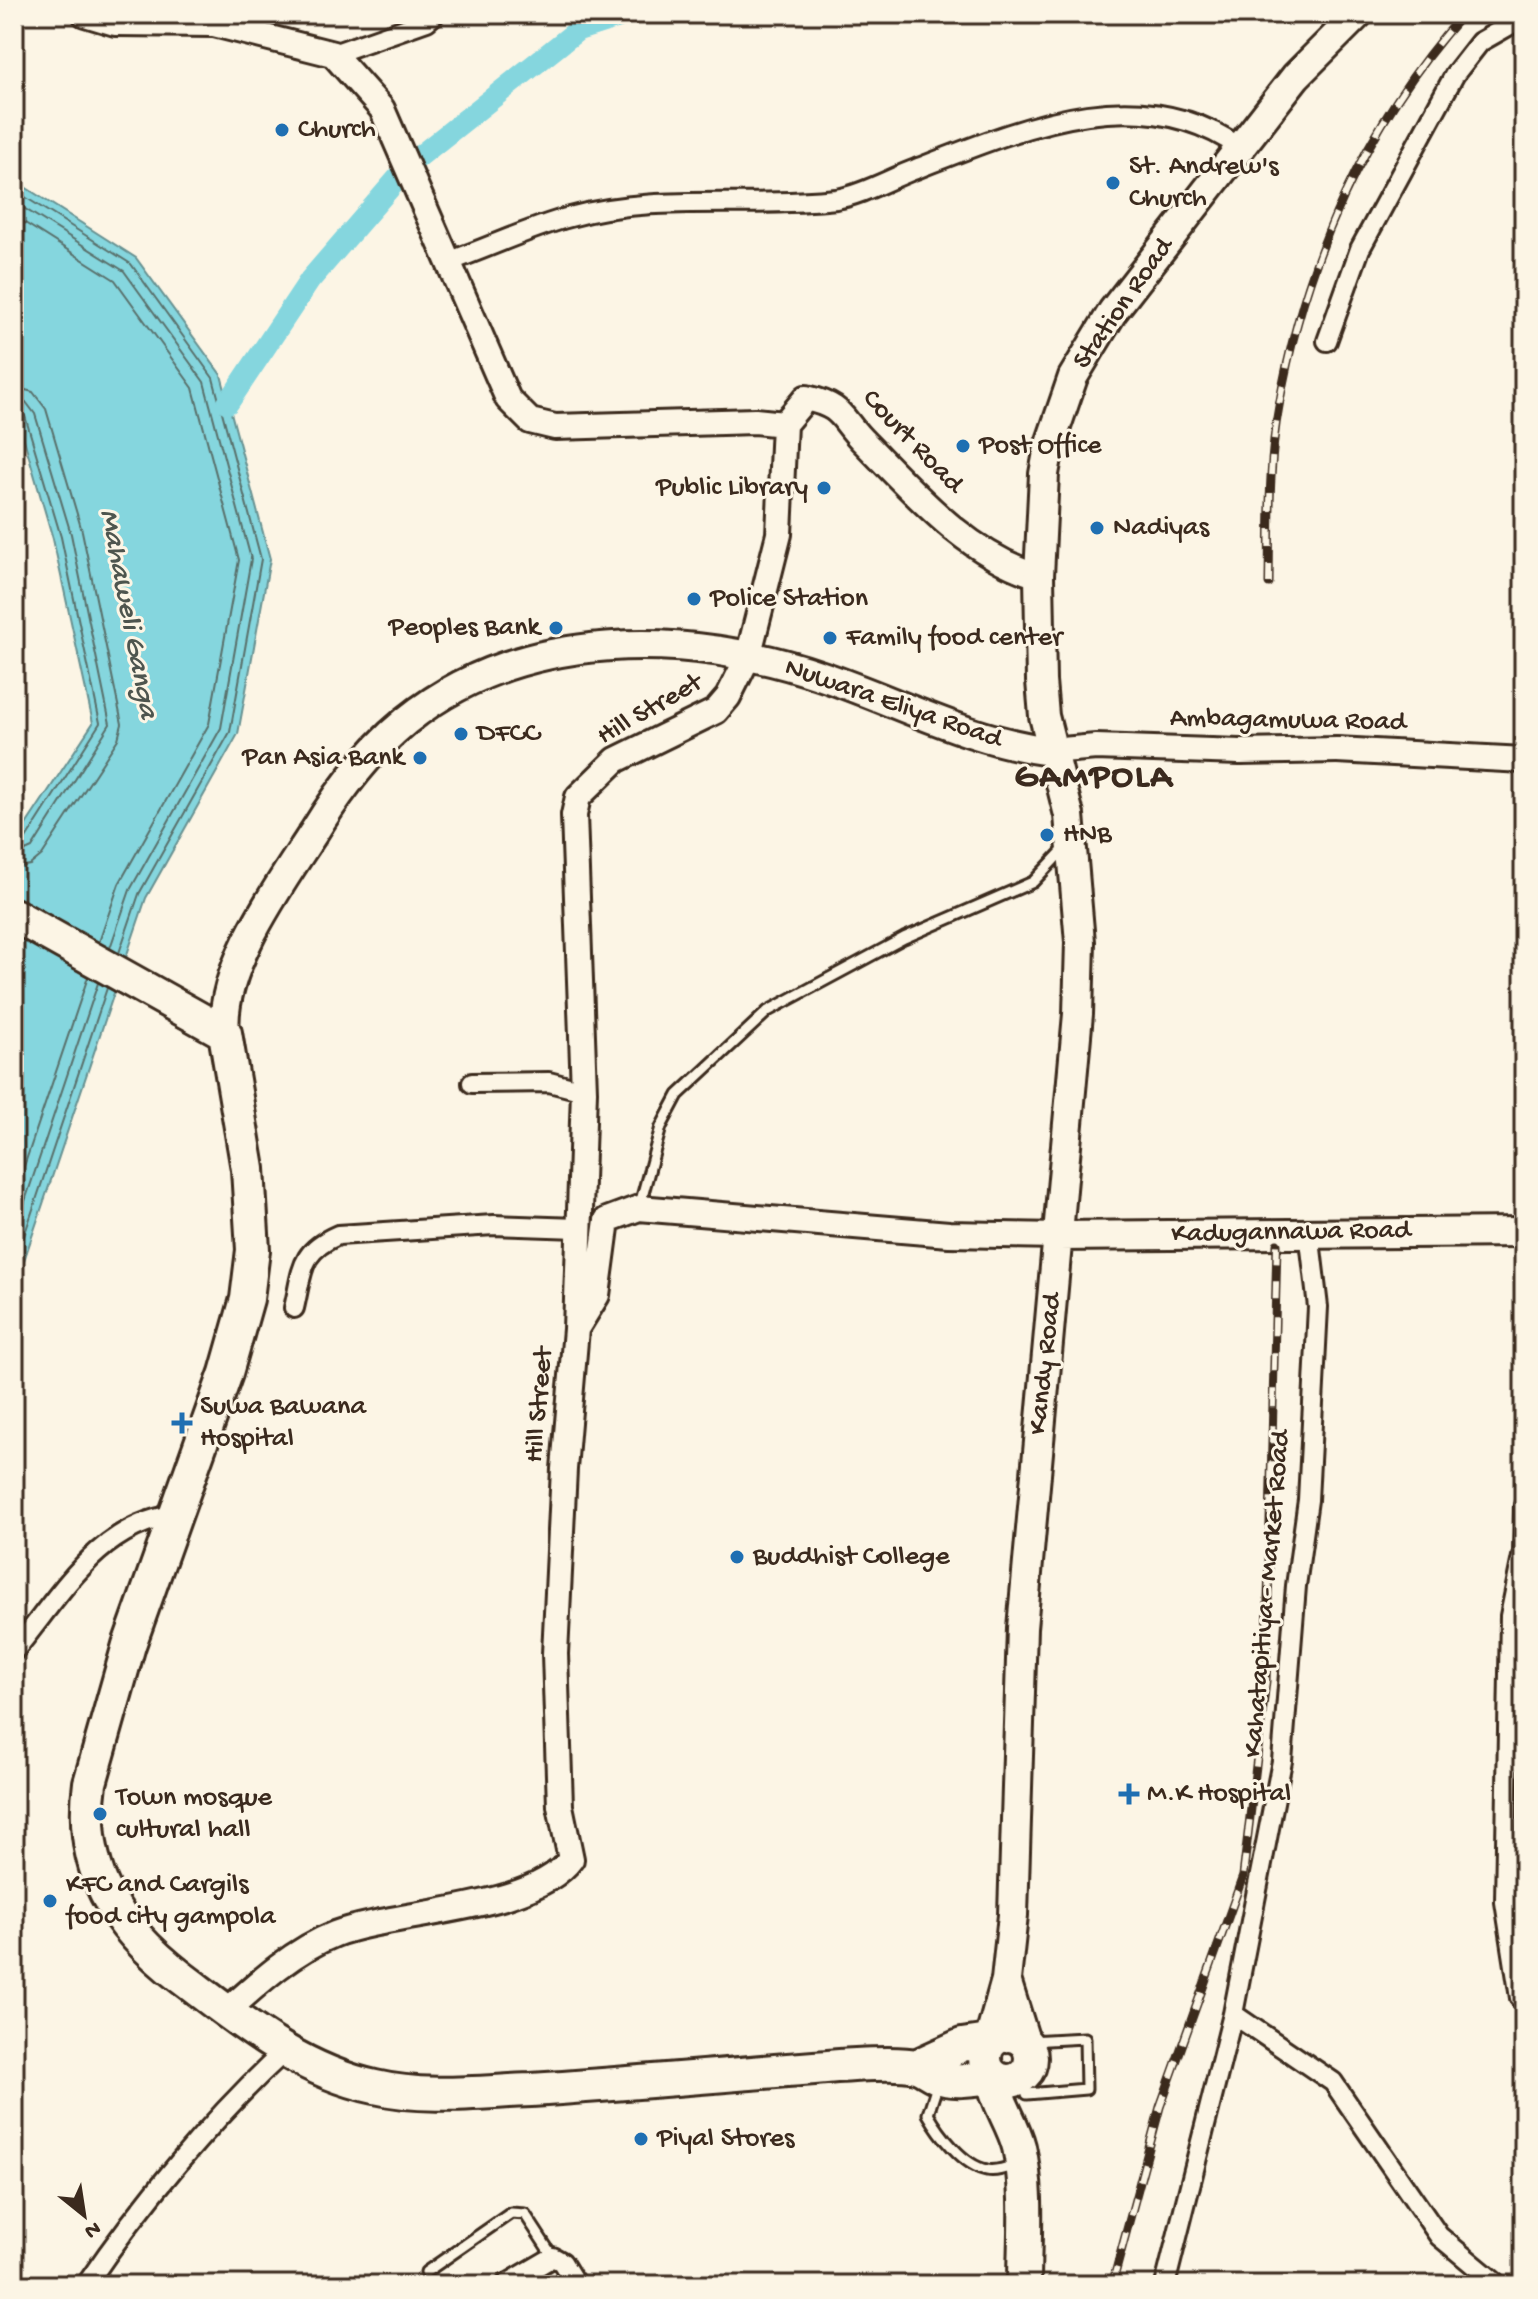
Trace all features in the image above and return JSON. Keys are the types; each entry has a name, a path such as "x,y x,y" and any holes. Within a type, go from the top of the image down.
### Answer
{"highway":[{"path":"14,915 225,1033 248,1169 253,1250 240,1331 174,1515 108,1716 90,1783 88,1831 97,1875 132,1934 226,2012 285,2051 374,2087 446,2094 688,2081 814,2068 992,2077 1026,2085"},
{"path":"928,2072 962,2045 1007,2036 1025,2041 1030,2057 1020,2153 1024,2285"},
{"path":"989,2041 985,2060 996,2101 1020,2153"}],"main road":[{"name":"Station Road","path":"1051,751 1044,716 1039,576 1044,474 1049,447 1073,377 1113,311 1239,147 1317,52 1358,14"},
{"name":"Nuwara Eliya Road","path":"225,1033 223,1010 229,985 293,864 353,775 389,737 423,708 479,678 552,654 653,645 698,647 822,675 996,743 1051,751"},
{"name":"Kandy Road","path":"989,2041 1006,1980 1016,1859 1022,1628 1078,1014 1080,942 1071,843 1065,790 1051,751"},
{"name":"Kadugannawa Road","path":"1058,1236 1524,1232"},
{"name":"Kandy Road","path":"1006,1980 1025,2041"}],"street":[{"path":"85,14 115,23 214,24 333,54 427,21 435,14"},
{"path":"1327,341 1360,249 1455,74 1480,42 1524,17"},
{"path":"333,54 382,109 508,399 530,421 555,427 755,421 784,424 779,534 748,657"},
{"path":"450,261 571,216 637,207 840,198 1009,135 1065,119 1112,112 1141,111 1186,118 1239,147"},
{"name":"Court Road","path":"784,424 806,398 833,404 863,442 974,547 997,561 1039,576"},
{"name":"Hill Street","path":"226,2012 299,1953 336,1934 522,1892 561,1873 571,1859 560,1806 555,1654 564,1469 576,1329 584,1091 573,847 578,797 616,760 716,711 728,697 748,657"},
{"name":"Ambagamuwa Road","path":"1051,751 1096,747 1240,752 1337,750 1524,760"},
{"path":"472,1083 549,1082 584,1091"},
{"path":"576,1329 597,1295 607,1220 639,1208 949,1234 1058,1236"},
{"path":"294,1308 306,1255 320,1243 338,1235 494,1225 578,1228"},
{"name":"Kahatapitiya - Market Road","path":"1165,2285 1233,2014 1282,1761 1296,1586 1308,1500 1318,1307 1309,1232"},
{"path":"1520,1998 1505,1902 1510,1616 1523,1553 1524,1506"},
{"path":"14,1651 107,1542 135,1524 174,1515"},
{"path":"1233,2014 1333,2082 1439,2236 1498,2285"},
{"path":"86,2285 128,2226 250,2084 285,2051"},
{"path":"505,2285 553,2257 562,2262 576,2285"}],"lane":[{"path":"639,1208 661,1127 678,1095 768,1011 904,938 1033,882 1071,843"},
{"path":"1025,2041 1085,2038 1086,2057 1086,2089 1026,2085"},
{"path":"928,2072 928,2114 937,2129 974,2167 990,2171 1020,2153"},
{"path":"426,2272 511,2213 525,2214 553,2257"}],"water":[{"name":"Mahaweli Ganga","path":"14,180 136,258 221,375 270,559 238,734 146,898 14,1290 14,843 93,723 53,539 14,405"}],"waterway":[{"path":"228,403 310,280 411,163 578,30 628,14"}],"railway":[{"path":"1269,583 1270,494 1275,428 1290,352 1322,247 1368,148 1396,101 1463,14"},
{"path":"1112,2285 1160,2107 1243,1876 1266,1681 1277,1244"}],"place":[{"name":"Church","path":"282,130"},
{"name":"St. Andrew's Church","path":"1113,183"},
{"name":"Post Office","path":"963,446"},
{"name":"Public Library","path":"824,488"},
{"name":"Nadiyas","path":"1097,528"},
{"name":"Police Station","path":"694,599"},
{"name":"Peoples Bank","path":"556,628"},
{"name":"Family food center","path":"830,638"},
{"name":"DFCC","path":"461,734"},
{"name":"Pan Asia Bank","path":"420,758"},
{"name":"HNB","path":"1047,835"},
{"name":"Suwa Bawana Hospital","path":"182,1423"},
{"name":"Buddhist College","path":"737,1557"},
{"name":"M.K Hospital","path":"1129,1794"},
{"name":"Town mosque cultural hall","path":"100,1814"},
{"name":"KFC and Cargils food city gampola","path":"50,1901"},
{"name":"Piyal Stores","path":"641,2139"}],"district":[{"name":"GAMPOLA","path":"1094,778"}]}
